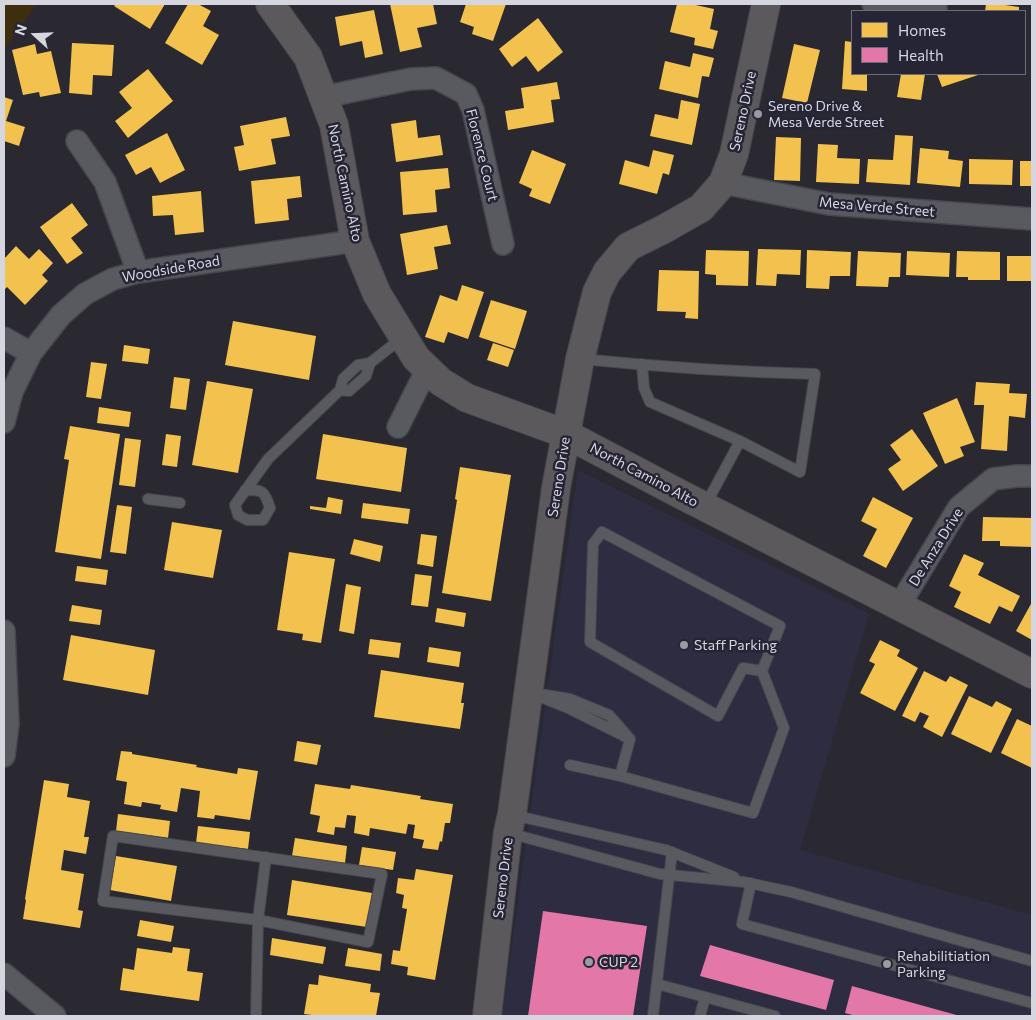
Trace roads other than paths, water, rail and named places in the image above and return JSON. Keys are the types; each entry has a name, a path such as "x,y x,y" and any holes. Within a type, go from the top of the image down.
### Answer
{"street":[{"name":"North Camino Alto","path":"270,4 308,57 334,125 355,241 377,294 416,358 441,382 467,398 566,434 704,507 1032,674"},
{"name":"Sereno Drive","path":"487,1016 510,823 556,488 580,358 597,292 607,272 628,247 701,208 723,183 734,154 766,4"},
{"path":"872,4 936,8"},
{"name":"Florence Court","path":"323,97 411,79 436,78 466,94 473,110 503,244"},
{"path":"77,141 105,182 138,272"},
{"name":"Mesa Verde Street","path":"723,183 829,204 1032,219"},
{"name":"Woodside Road","path":"4,422 12,392 31,353 61,315 85,294 113,279 138,272 355,241"},
{"path":"4,338 31,353"},
{"path":"398,427 427,369"},
{"name":"De Anza Drive","path":"899,606 959,507 993,479 1032,476"},
{"path":"4,631 6,724 4,756"},
{"path":"4,974 56,1016"}],"lane":[{"path":"245,490 268,459 340,390 343,379 348,374 358,365 370,363 403,337"},
{"path":"580,358 642,364 815,374 800,472 740,442 650,402 644,388 642,364"},
{"path":"704,507 740,442"},
{"path":"148,499 180,503"},
{"path":"570,765 620,776 753,813 784,728 762,671 780,626 602,532 593,544 590,642 718,716 743,668 762,671"},
{"path":"528,692 570,699 609,715 630,739 620,776"},
{"path":"510,823 672,852 748,882"},
{"path":"510,823 660,874 748,882 791,892 1032,961"},
{"path":"113,836 382,874 368,942 258,920 103,900 113,836"},
{"path":"653,1016 672,852"},
{"path":"256,1016 258,920 266,857"},
{"path":"748,882 742,924 1032,1003"},
{"path":"657,984 775,1016"},
{"path":"700,1016 705,997"}],"place":[{"name":"Sereno Drive & Mesa Verde Street","path":"758,114"},
{"name":"Staff Parking","path":"684,645"},
{"name":"CUP 2","path":"589,962"},
{"name":"Rehabilitiation Parking","path":"887,964"}]}
